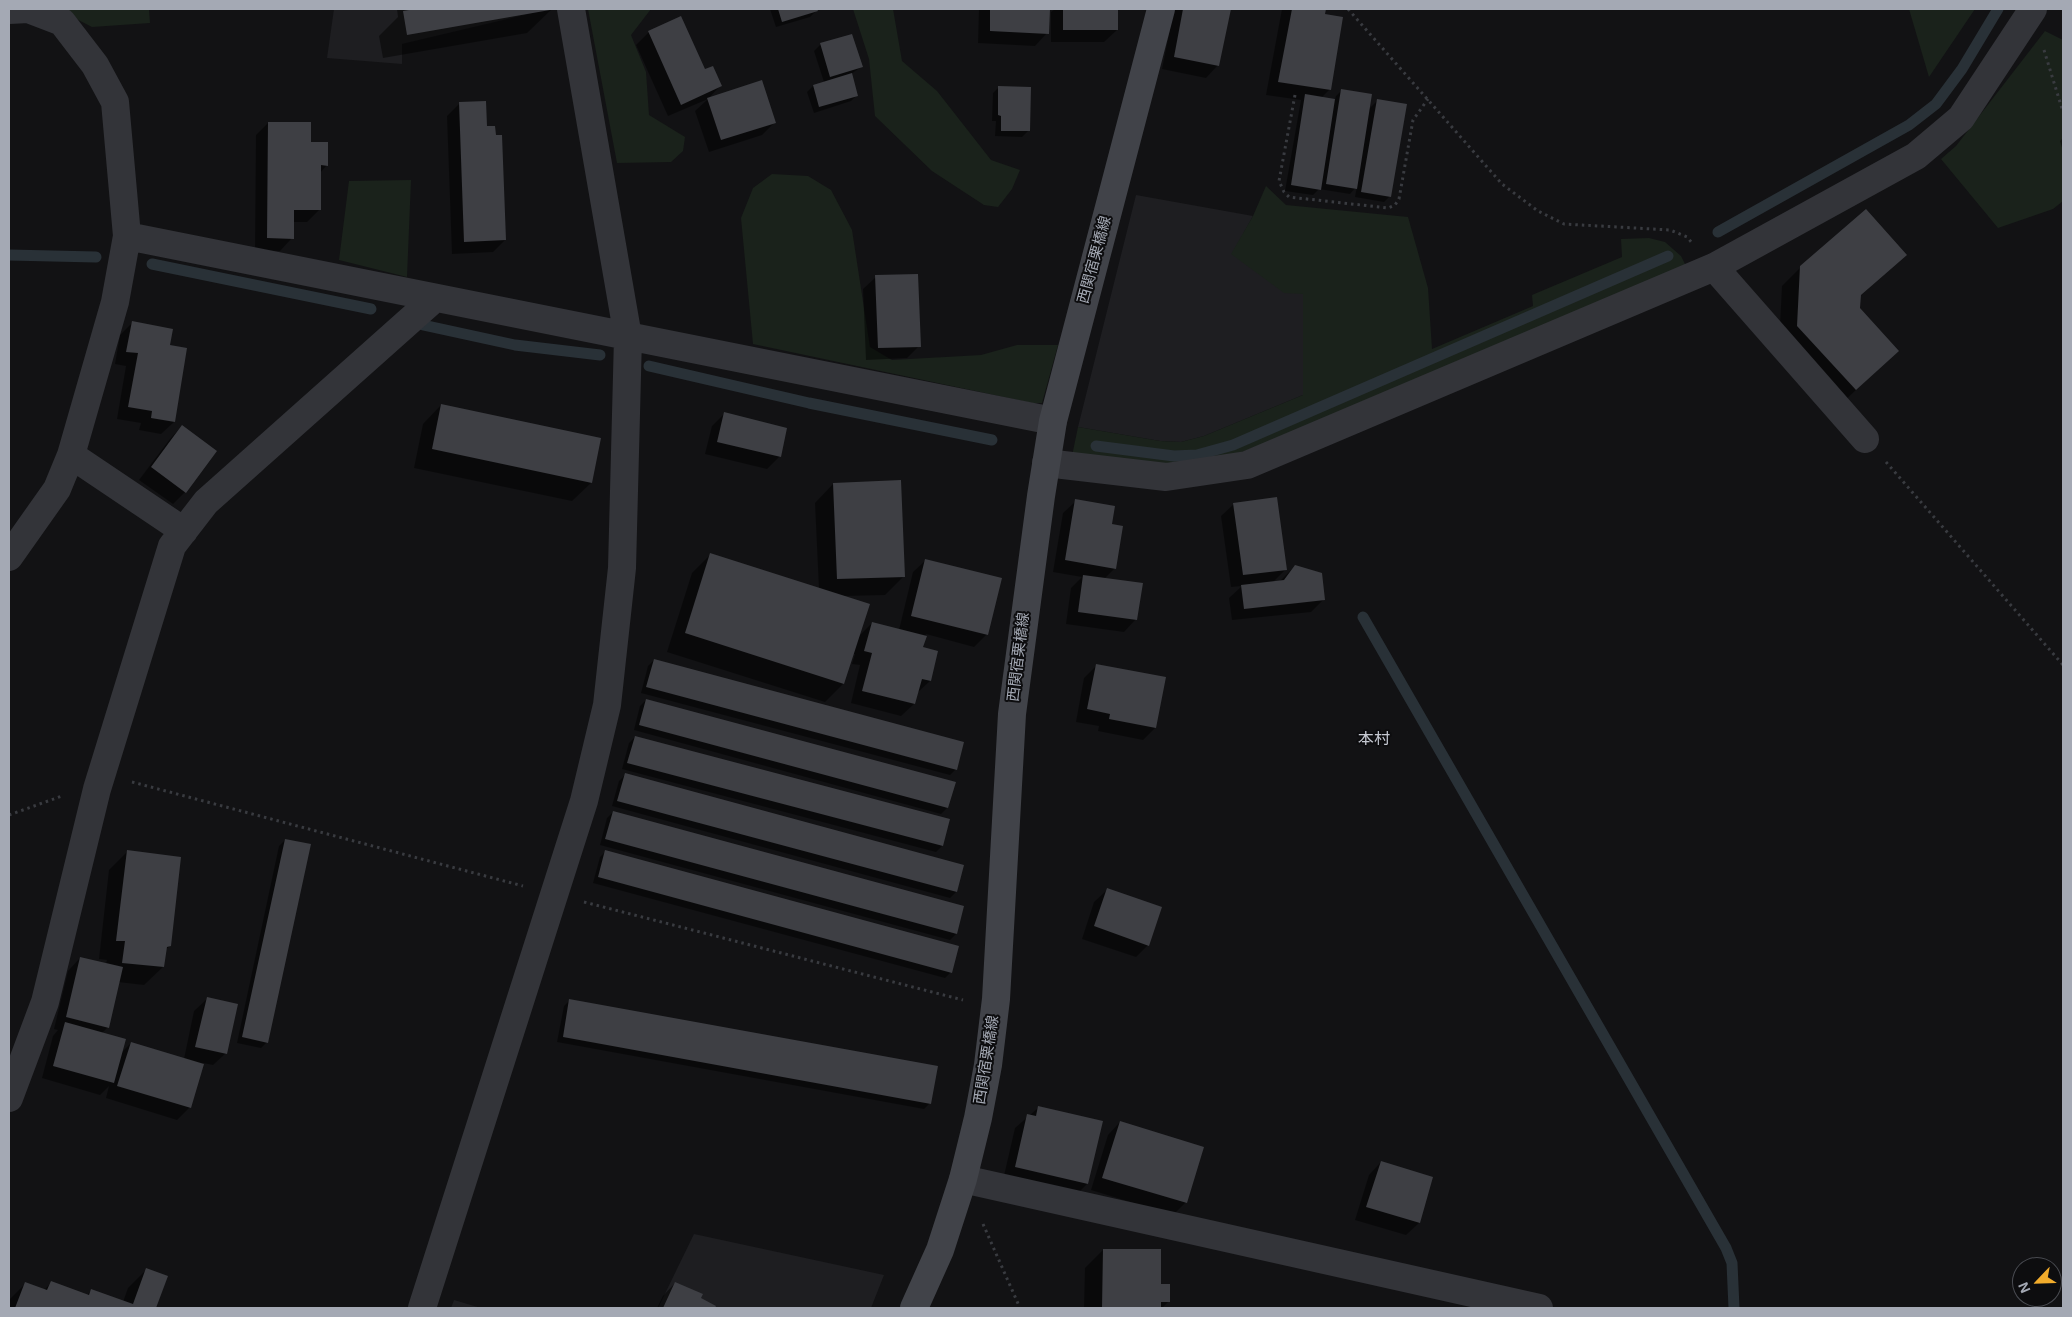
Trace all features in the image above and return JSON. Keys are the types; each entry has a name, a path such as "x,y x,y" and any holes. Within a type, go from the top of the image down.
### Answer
{"main road":[{"name":"西関宿栗橋線","path":"914,1308 940,1250 963,1179 978,1118 995,1008 1012,714 1046,463 1054,421 1161,9"}],"street":[{"path":"9,10 28,9 62,22 95,65 115,102 127,236 115,302 71,455 57,489 9,556"},
{"path":"422,1308 584,801 608,705 622,568 628,337 571,9"},
{"path":"1046,463 1166,477 1247,465 1714,267 1916,156 1960,118 2032,9"},
{"path":"127,236 1054,421"},
{"path":"1714,267 1865,439"},
{"path":"9,1098 45,1002 100,781 172,546 206,502 435,298"},
{"path":"71,455 184,531"},
{"path":"963,1179 1539,1308"}],"path":[{"path":"1348,9 1502,184 1538,211 1564,224 1670,230 1687,237 1714,267"},
{"path":"2032,9 2063,112"},
{"path":"1295,95 1279,181 1284,192 1289,197 1388,208 1399,199 1413,120 1428,99"},
{"path":"1865,439 2063,665"},
{"path":"9,815 100,781 122,780 995,1008"},
{"path":"963,1179 1020,1308"}],"shaded area":[{"path":"57,9 149,9 150,23 92,27"},
{"path":"334,9 550,9 402,44 402,64 327,58"},
{"path":"588,9 651,9 631,35 646,72 649,115 685,137 683,151 671,162 617,163"},
{"path":"853,9 893,9 902,61 937,91 991,160 1020,170 1012,189 998,207 984,205 932,171 875,116 869,59"},
{"path":"1909,9 1975,9 1929,77"},
{"path":"2045,31 2063,40 2063,201 2053,209 1998,228 1941,159 1956,146"},
{"path":"772,174 808,176 831,190 852,230 870,347 892,360 981,355 1017,345 1058,345 1042,403 1032,403 753,344 741,218 753,188"},
{"path":"411,180 407,277 339,260 349,181"},
{"path":"1266,186 1286,205 1408,217 1428,288 1432,349 1533,306 1532,295 1622,257 1621,239 1649,238 1665,242 1681,256 1686,266 1432,380 1229,457 1188,466 1072,456 1078,427 1160,441 1181,442 1204,436 1303,395 1303,294 1284,293 1231,254 1253,216"},
{"path":"1136,195 1253,216 1232,254 1303,294 1303,395 1204,436 1181,442 1160,441 1078,427"},
{"path":"694,1234 884,1275 871,1308 658,1308"},
{"path":"454,1300 481,1308 451,1308"}],"building":[{"path":"415,9 550,10 407,35 403,11"},
{"path":"778,9 817,9 818,11 782,22"},
{"path":"990,9 1050,9 1049,34 990,31"},
{"path":"1063,9 1118,9 1118,30 1063,30"},
{"path":"1183,9 1231,9 1219,66 1174,57"},
{"path":"1292,9 1326,9 1325,14 1343,17 1331,90 1278,82"},
{"path":"681,16 705,69 713,66 722,86 681,105 648,31"},
{"path":"852,34 863,67 830,77 820,43"},
{"path":"852,73 858,96 819,107 813,85"},
{"path":"762,80 776,123 721,140 707,98"},
{"path":"998,86 1031,87 1030,131 1001,131 1001,116 998,115"},
{"path":"1341,89 1372,94 1357,189 1326,184"},
{"path":"1305,94 1335,99 1321,190 1291,185"},
{"path":"1377,99 1407,104 1391,197 1361,192"},
{"path":"486,101 487,126 495,126 496,135 502,135 506,240 464,242 459,102"},
{"path":"268,122 311,122 311,142 328,142 328,166 321,165 321,210 294,210 294,239 267,238"},
{"path":"1866,209 1907,255 1861,295 1860,308 1899,351 1856,390 1797,326 1800,266"},
{"path":"918,274 921,347 878,348 875,275"},
{"path":"132,321 173,329 170,345 187,348 175,422 151,418 152,411 128,407 138,353 126,352"},
{"path":"441,404 601,438 592,483 432,449"},
{"path":"724,412 787,428 781,457 717,442"},
{"path":"182,425 217,451 186,493 151,467"},
{"path":"901,480 905,577 837,579 833,483"},
{"path":"1277,497 1287,570 1243,575 1233,503"},
{"path":"1075,499 1115,506 1112,524 1123,526 1116,569 1065,560"},
{"path":"710,553 870,604 844,684 685,633"},
{"path":"925,559 1002,578 988,635 911,616"},
{"path":"1295,565 1322,573 1325,600 1244,609 1241,585 1284,580"},
{"path":"1083,575 1143,583 1137,620 1078,612"},
{"path":"872,622 927,636 923,647 938,651 931,681 922,679 915,704 862,691 872,653 864,651"},
{"path":"654,659 964,742 957,770 646,687"},
{"path":"1096,664 1166,677 1156,728 1109,719 1110,714 1087,709"},
{"path":"646,699 956,782 948,808 639,725"},
{"path":"635,736 950,819 943,846 627,763"},
{"path":"625,773 964,865 957,892 617,801"},
{"path":"613,811 964,906 957,934 605,839"},
{"path":"285,839 311,844 268,1043 242,1037"},
{"path":"127,850 181,857 171,946 167,947 164,967 122,963 125,941 116,941"},
{"path":"605,850 959,946 952,973 598,877"},
{"path":"1107,888 1162,907 1149,946 1094,926"},
{"path":"80,957 123,967 109,1028 66,1017"},
{"path":"207,997 238,1004 227,1054 195,1047"},
{"path":"569,999 938,1066 931,1104 563,1037"},
{"path":"65,1022 126,1039 114,1083 53,1066"},
{"path":"131,1042 204,1064 191,1108 117,1086"},
{"path":"1038,1106 1103,1121 1088,1184 1015,1167 1027,1114 1036,1116"},
{"path":"1120,1121 1204,1147 1187,1203 1102,1178"},
{"path":"1381,1161 1433,1177 1420,1223 1366,1207"},
{"path":"1103,1249 1161,1249 1161,1284 1170,1284 1170,1302 1161,1302 1161,1308 1102,1308"},
{"path":"146,1268 168,1276 156,1308 15,1308 25,1282 47,1290 51,1281 89,1295 91,1289 133,1304"},
{"path":"675,1282 703,1294 701,1298 716,1306 715,1308 663,1308"}],"waterway":[{"path":"1718,232 1909,125 1936,104 1962,69 1998,9"},
{"path":"9,255 96,257"},
{"path":"1096,446 1174,456 1197,455 1233,445 1668,256"},
{"path":"152,264 371,309"},
{"path":"423,325 515,345 600,355"},
{"path":"649,366 809,403 992,440"},
{"path":"1363,617 1726,1248 1732,1263 1734,1308"}],"district":[{"name":"本村","path":"1374,740"}]}
